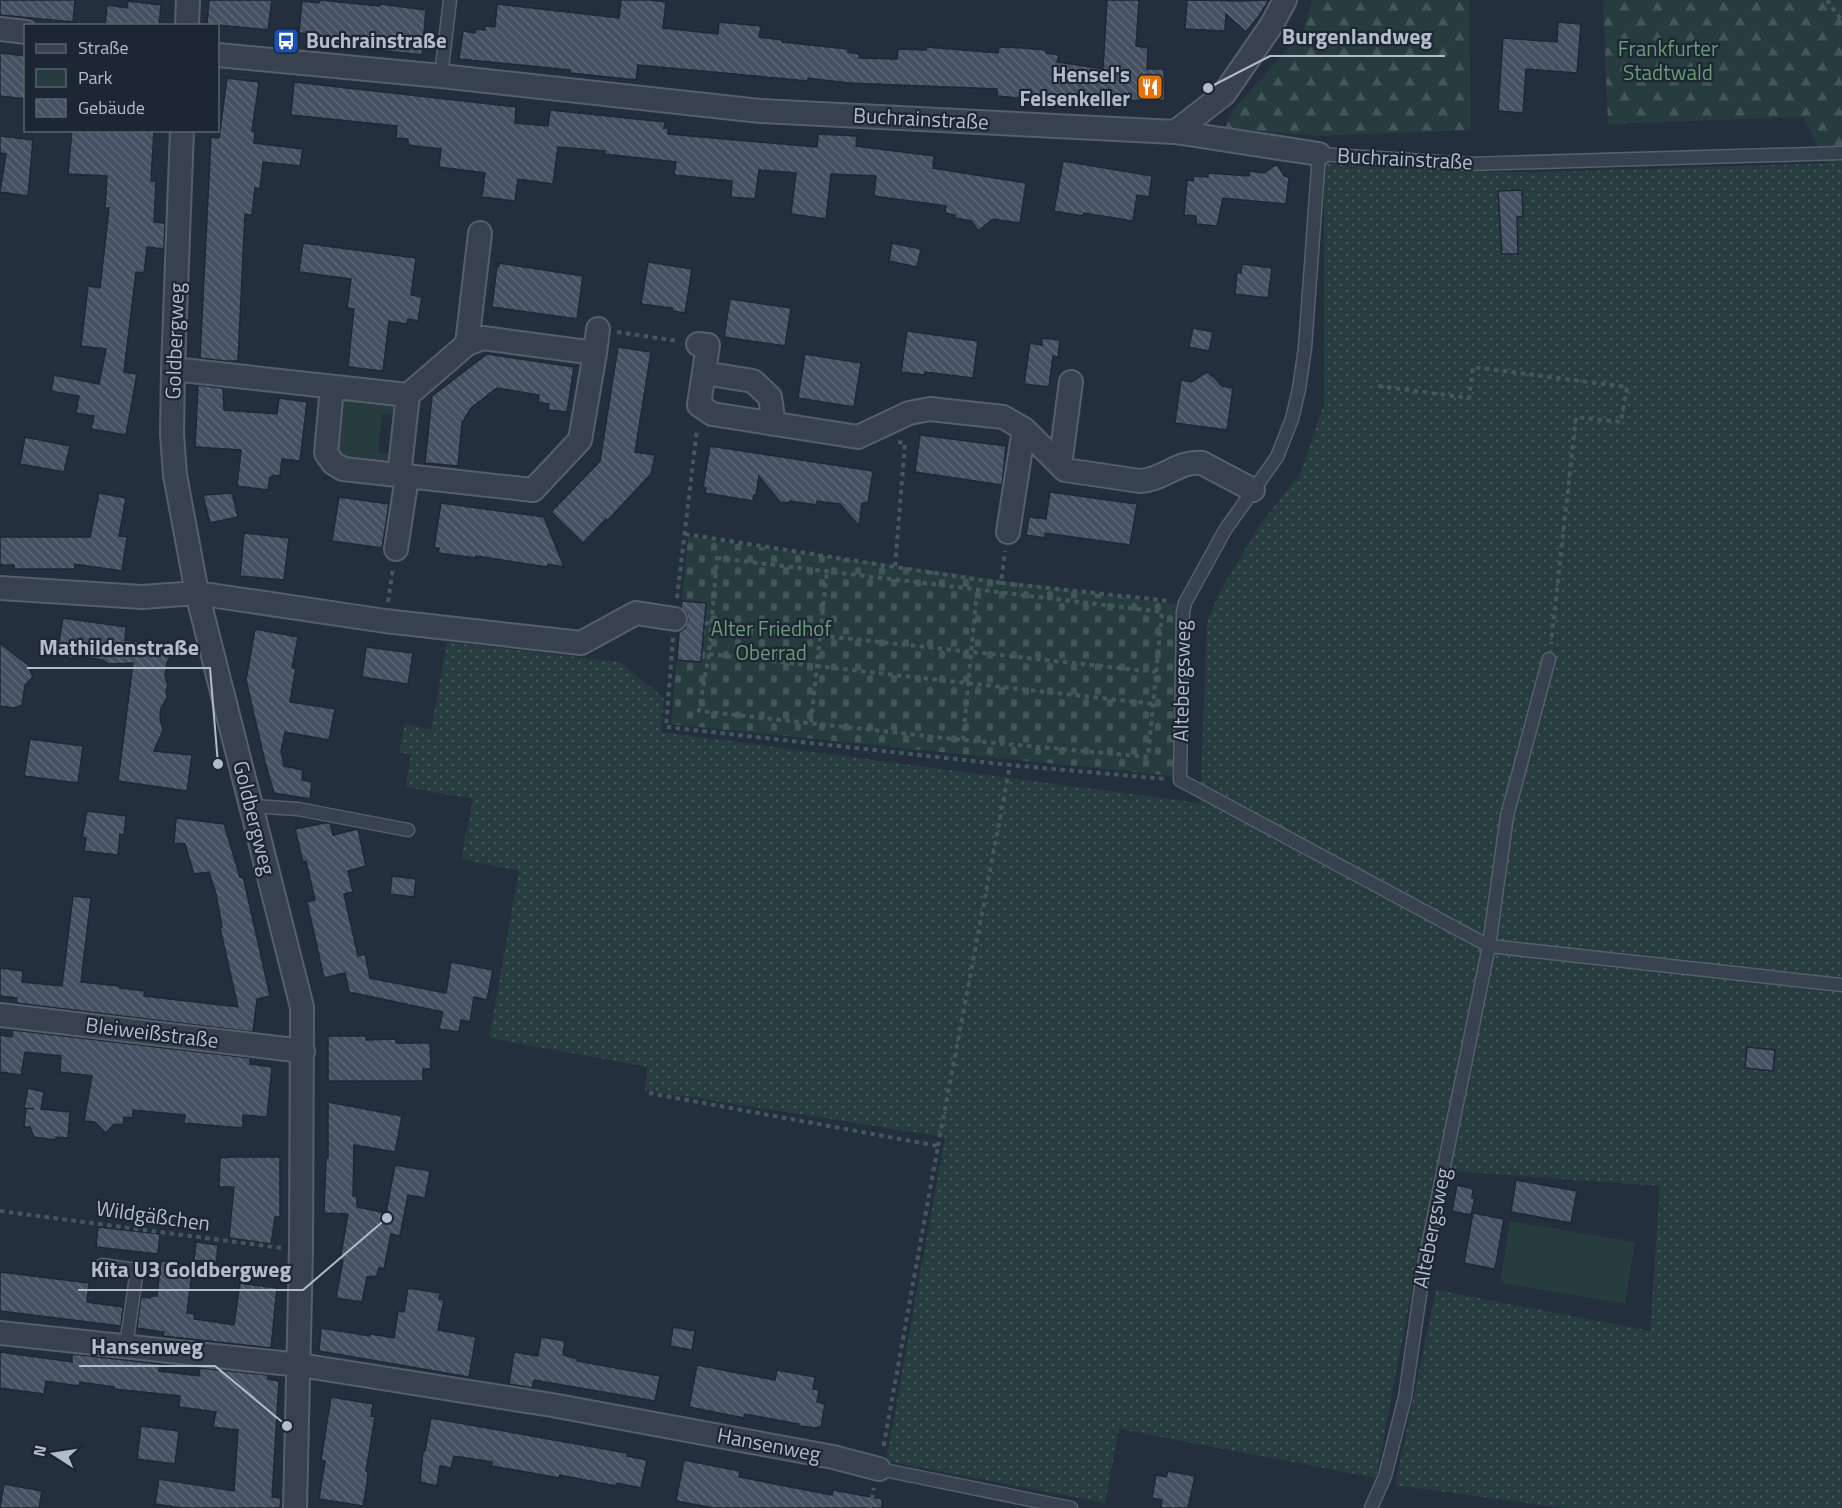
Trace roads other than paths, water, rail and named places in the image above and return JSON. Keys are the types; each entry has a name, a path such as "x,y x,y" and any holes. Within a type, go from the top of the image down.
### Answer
{"street":[{"path":"187,24 188,0"},
{"path":"1175,132 1224,94 1271,26 1285,0"},
{"path":"0,29 24,32"},
{"name":"Buchrainstraße","path":"219,55 441,76 760,111 1175,132 1319,154"},
{"name":"Goldbergweg","path":"182,132 173,369 173,456 197,593 302,1007 300,1365 295,1508"},
{"path":"467,344 480,233"},
{"path":"332,387 326,453 333,463 343,469 533,490 580,440 598,329"},
{"path":"396,549 408,395 467,344 483,338 595,353"},
{"path":"698,344 708,345 699,405 712,414 858,436 909,413 930,409 1003,417 1024,429 1065,470 1152,481 1186,463 1202,463 1253,490"},
{"path":"173,369 408,395"},
{"path":"704,373 753,381 770,397 774,424"},
{"path":"1060,465 1071,382"},
{"path":"1008,532 1024,429"},
{"path":"0,588 142,597 197,593 386,621 581,643 636,613 675,619"},
{"name":"Bleiweißstraße","path":"0,1015 303,1051"},
{"name":"Hansenweg","path":"0,1333 300,1365 564,1407 833,1457 879,1469"}],"lane":[{"path":"441,76 450,0"},
{"path":"1271,26 1298,0"},
{"name":"Buchrainstraße","path":"1319,154 1469,164 1842,153"},
{"name":"Altebergsweg","path":"1319,154 1305,348 1292,419 1277,457 1225,530 1182,612 1180,780 1489,946"},
{"name":"Altebergsweg","path":"1371,1508 1385,1476 1405,1397 1425,1260 1489,946 1507,816 1549,659"},
{"path":"252,806 298,809 408,830"},
{"path":"1489,946 1842,986"},
{"path":"102,1265 137,1270 126,1346"},
{"name":"Hansenweg","path":"879,1469 1071,1508"}],"place":[{"name":"Buchrainstraße","path":"286,41"},
{"name":"Hensel's Felsenkeller","path":"1150,87"},
{"name":"Burgenlandweg","path":"1208,88"},
{"name":"Mathildenstraße","path":"218,764"},
{"name":"Kita U3 Goldbergweg","path":"387,1218"},
{"name":"Hansenweg","path":"287,1426"}],"park label":[{"name":"Frankfurter Stadtwald","path":"1668,61"},
{"name":"Alter Friedhof Oberrad","path":"771,641"}]}
